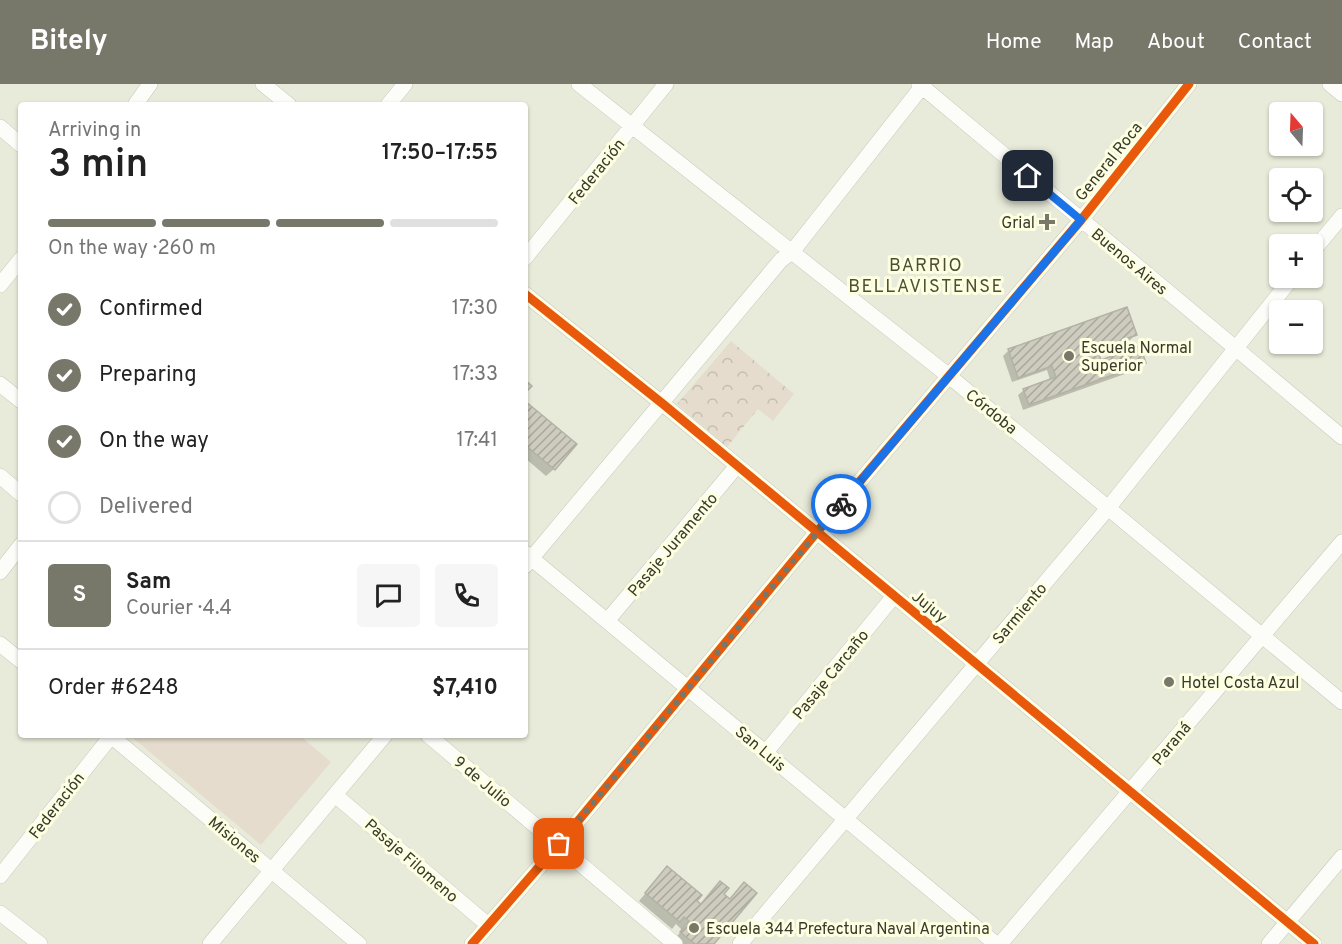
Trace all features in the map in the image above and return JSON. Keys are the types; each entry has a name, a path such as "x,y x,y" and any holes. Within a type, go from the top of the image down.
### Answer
{"street":[{"path":"137,102 150,84"},
{"path":"263,84 285,102"},
{"path":"390,102 405,84"},
{"name":"Córdoba","path":"579,84 785,252 949,376 1263,634 1342,702"},
{"name":"Federación","path":"528,254 666,84"},
{"name":"General Roca","path":"472,944 559,844 817,532 1081,220 1189,84"},
{"path":"1330,84 1342,94"},
{"path":"528,558 663,404 919,85"},
{"name":"Buenos Aires","path":"919,85 1342,437"},
{"path":"0,127 18,142"},
{"path":"1323,239 1342,216"},
{"path":"0,285 18,263"},
{"name":"Sarmiento","path":"740,944 1109,507 1284,288"},
{"name":"Jujuy","path":"528,296 663,404 736,467 1314,944"},
{"path":"0,384 18,399"},
{"name":"Pasaje Juramento","path":"607,621 736,467"},
{"path":"0,477 18,492"},
{"name":"Paraná","path":"998,944 1342,542"},
{"path":"0,572 18,549"},
{"name":"San Luis","path":"528,560 690,688 998,944"},
{"name":"Pasaje Carcaño","path":"766,752 894,596"},
{"path":"0,644 18,659"},
{"name":"Federación","path":"0,876 109,738"},
{"name":"Misiones","path":"115,738 359,944"},
{"path":"210,944 382,738"},
{"name":"9 de Julio","path":"432,738 675,944"},
{"name":"Pasaje Filomeno","path":"335,795 488,925"},
{"path":"1269,944 1342,857"},
{"path":"0,913 39,944"}],"green space":[{"path":"731,341 794,394 773,421 758,409 727,447 677,404"},
{"path":"133,738 303,738 331,762 261,845"}],"building":[{"path":"1127,307 1137,335 1097,349 1101,360 1140,346 1146,363 1029,405 1023,389 1056,377 1052,366 1018,378 1008,349"},
{"path":"528,403 577,444 555,470 528,448"},
{"path":"667,866 702,895 697,901 701,904 720,881 729,888 724,894 730,899 744,882 757,893 714,944 695,944 680,932 689,921 684,917 680,922 645,893"}],"cycle path":[{"path":"472,944 559,844 817,532 1081,220 1189,84"},
{"path":"528,296 663,404 1314,944"}],"way so far":[{"path":"559,844 841,504"}],"place":[{"name":"Grial","path":"1047,222"},
{"name":"Escuela Normal Superior","path":"1069,356"},
{"name":"Hotel Costa Azul","path":"1169,682"},
{"name":"Escuela 344 Prefectura Naval Argentina","path":"694,928"}],"district":[{"name":"BARRIO BELLAVISTENSE","path":"926,276"}],"route":[{"path":"841,504 1081,220 1028,176"}]}
